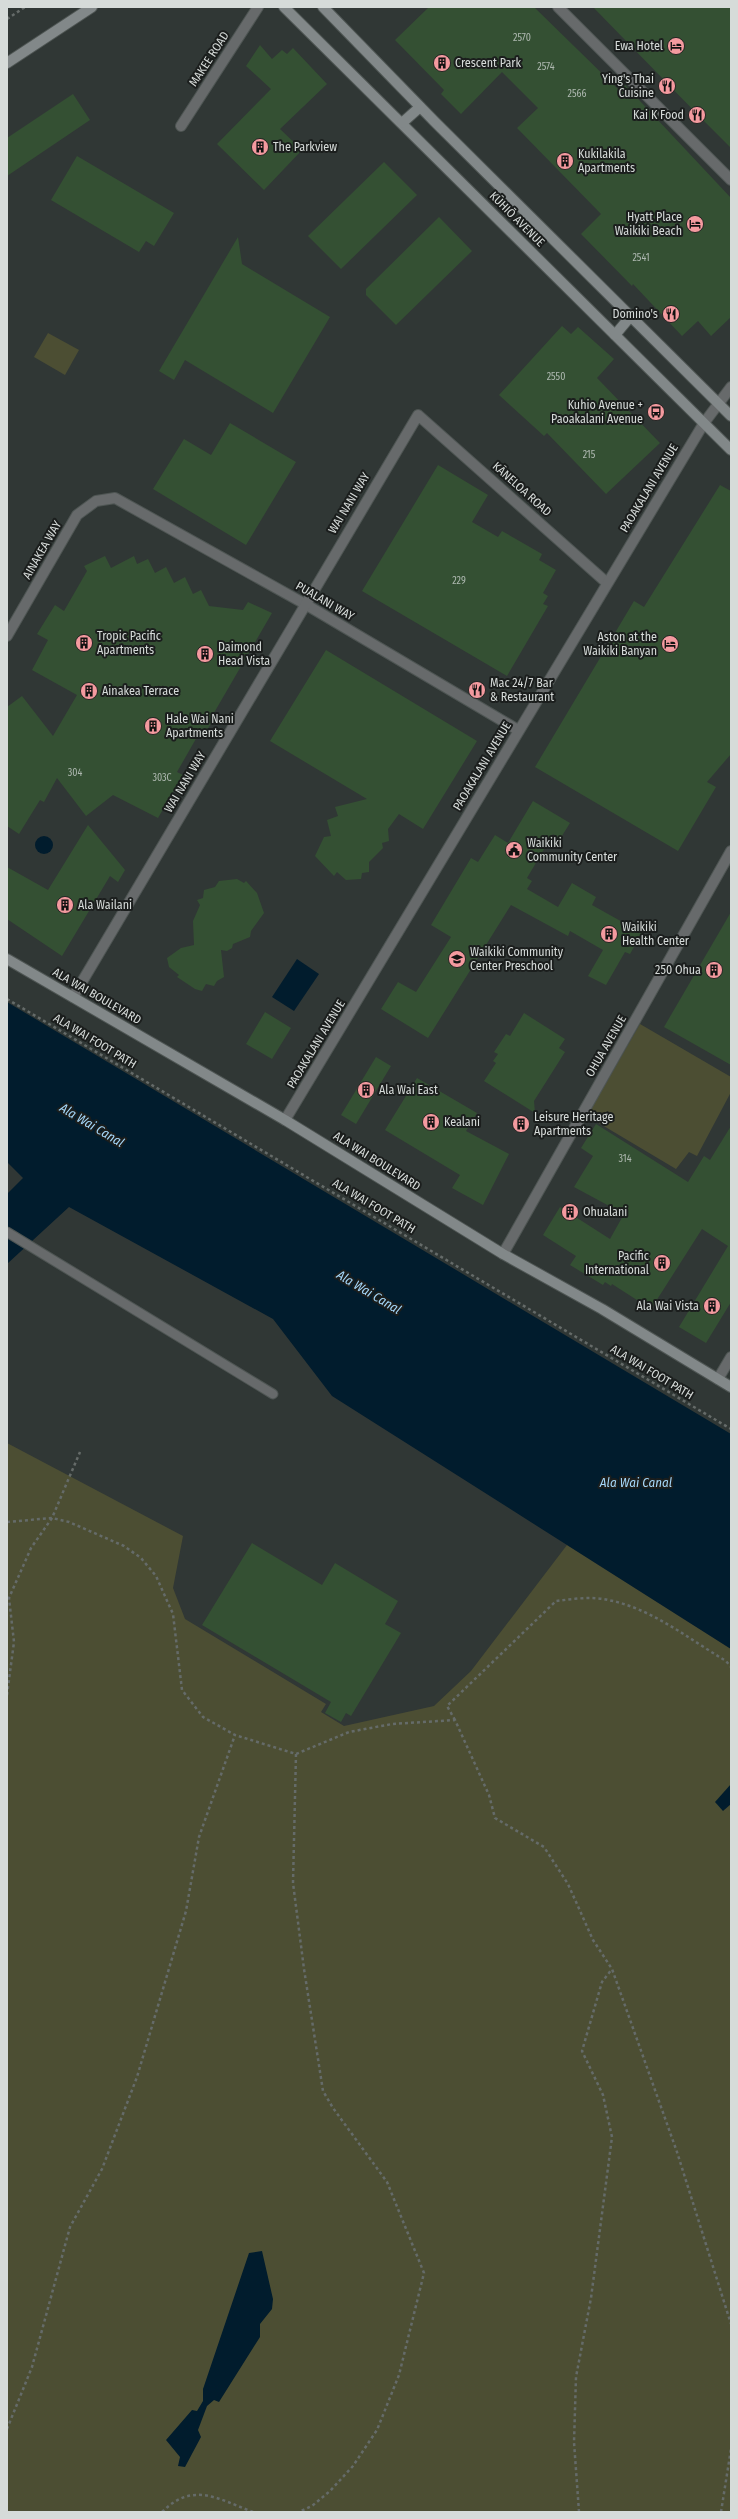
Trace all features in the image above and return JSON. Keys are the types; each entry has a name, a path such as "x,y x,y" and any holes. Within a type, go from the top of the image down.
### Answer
{"street":[{"path":"7,63 92,7"},
{"name":"MAKEE ROAD","path":"182,126 258,7"},
{"name":"KŪHIŌ AVENUE","path":"284,7 731,450"},
{"name":"KŪHIŌ AVENUE","path":"323,7 630,317 718,405 731,416"},
{"path":"558,7 731,180"},
{"path":"402,123 420,106"},
{"path":"615,335 630,317"},
{"name":"PAOAKALANI AVENUE","path":"285,1120 518,730 704,423 731,387"},
{"name":"KĀNELOA ROAD","path":"418,415 607,583"},
{"name":"WAI NANI WAY","path":"73,997 418,415"},
{"name":"PUALANI WAY","path":"115,498 305,604 518,730"},
{"name":"AINAKEA WAY","path":"7,636 77,515 96,501 115,498"},
{"name":"OHUA AVENUE","path":"503,1254 731,851"},
{"name":"ALA WAI BOULEVARD","path":"7,959 285,1120 503,1254 602,1309 731,1387"},
{"path":"718,1379 731,1357"}],"lane":[{"path":"7,1232 273,1394"}],"path":[{"path":"7,20 25,7"},
{"name":"ALA WAI FOOT PATH","path":"7,999 731,1429"},
{"path":"7,1695 14,1642 9,1598 30,1548 52,1518 80,1452"},
{"path":"7,1522 52,1518 80,1525 110,1539 132,1552 148,1566 166,1595 175,1619 182,1690 203,1717 235,1735 296,1754 349,1732 392,1724 455,1720"},
{"path":"731,1667 726,1661 650,1615 608,1600 578,1598 556,1601 447,1706 455,1720 489,1795 495,1818 544,1847 568,1884 593,1940 612,1969 676,2152 731,2324"},
{"path":"7,2430 32,2367 70,2227 102,2169 137,2077 186,1911 190,1876 199,1837 235,1735"},
{"path":"296,1754 293,1883 304,1969 323,2091 333,2108 387,2182 424,2273 399,2375 377,2430 353,2466 312,2506 299,2512"},
{"path":"579,2512 574,2442 576,2377 591,2298 612,2137 603,2095 582,2051 602,1982 612,1969"},
{"path":"721,2512 731,2449"},
{"path":"162,2512 171,2503 201,2493 253,2512"}],"green space":[{"path":"48,333 79,350 65,375 34,357"},
{"path":"640,1024 731,1077 731,1092 697,1156 689,1152 676,1169 587,1116"},
{"path":"7,1443 183,1536 173,1588 185,1619 326,1704 321,1712 344,1726 434,1706 471,1671 567,1545 731,1649 731,2512 7,2512"}],"water":[{"path":"40,836 48,836 53,841 51,852 48,854 40,854 35,849 35,841"},
{"path":"297,959 319,974 294,1011 272,997"},
{"name":"Ala Wai Canal","path":"7,1002 731,1434 731,1649 332,1396 273,1319 69,1207 7,1264 7,1194 23,1178 7,1162"},
{"path":"731,1784 731,1804 723,1811 715,1802"},
{"path":"262,2251 273,2299 272,2309 260,2324 260,2337 219,2402 214,2400 207,2406 198,2430 201,2437 185,2467 178,2466 180,2457 166,2440 192,2410 197,2411 203,2401 203,2389 249,2253"}],"building":[{"path":"429,7 534,7 620,91 625,85 731,198 731,317 711,336 698,321 682,336 633,284 632,286 581,234 601,214 517,128 538,108 502,72 461,114 441,94 444,90 395,40"},
{"name":"Ewa Hotel","path":"593,7 731,7 731,148 701,118"},
{"path":"260,45 272,59 282,50 287,54 293,48 327,84 280,129 302,150 264,190 217,144 271,89 246,66"},
{"path":"73,94 90,120 7,176 7,138"},
{"path":"77,156 174,213 154,246 146,241 139,252 51,200"},
{"path":"384,162 417,195 341,269 308,236"},
{"path":"439,217 472,251 396,325 366,295 366,289"},
{"path":"238,237 242,264 330,317 273,413 185,360 174,380 159,371"},
{"path":"562,326 571,334 578,327 614,359 597,378 660,443 606,494 547,433 544,436 499,395"},
{"path":"230,423 296,462 246,545 153,489 184,439 211,455"},
{"path":"438,465 488,495 472,522 498,537 502,531 542,554 539,560 556,570 543,593 548,596 543,604 548,606 507,676 362,591"},
{"name":"Aston at the Waikiki Banyan","path":"720,485 731,491 731,754 707,782 716,787 678,851 535,767 634,601 644,607"},
{"path":"105,556 111,568 134,556 137,564 148,559 155,573 166,567 174,583 185,577 193,594 201,590 209,606 243,610 248,602 272,613 211,718 214,719 205,733 201,730 177,772 183,775 158,818 113,795 86,816 57,778 44,802 40,800 19,834 7,826 7,707 22,696 53,736 77,695 32,670 48,640 37,634 55,605 64,611 87,571 84,566"},
{"path":"326,650 477,741 423,829 399,814 388,829 389,841 382,843 383,848 369,862 369,872 362,873 361,879 346,880 337,872 334,876 315,856 324,837 331,836 327,820 338,816 335,807 367,799 270,741"},
{"path":"533,801 570,823 560,839 553,834 527,878 532,881 527,889 558,907 572,883 596,897 592,905 642,933 630,954 625,952 606,985 588,976 603,950 570,931 568,936 511,905 428,1038 381,1009 398,982 416,992 451,937 431,925 471,858 478,862 495,835 508,843"},
{"name":"Ala Wailani","path":"88,825 125,870 118,882 110,876 62,956 7,919 7,867 48,890"},
{"path":"237,879 244,883 246,881 257,893 264,913 251,931 250,937 233,944 232,948 227,951 221,950 224,977 217,981 214,986 206,984 202,991 195,989 177,977 179,975 169,967 167,958 181,948 194,945 193,921 200,905 197,900 203,898 204,890 215,887 219,881"},
{"name":"250 Ohua","path":"731,912 731,1065 664,1027"},
{"path":"265,1012 291,1028 272,1059 246,1044"},
{"name":"Leisure Heritage Apartments","path":"524,1013 565,1039 559,1048 565,1052 534,1101 535,1113 484,1081 496,1063 493,1061 498,1054 494,1052 506,1034 510,1036"},
{"name":"Ala Wai East","path":"376,1057 391,1066 356,1124 341,1115"},
{"name":"Kealani","path":"417,1078 477,1113 466,1131 509,1154 483,1205 452,1188 460,1175 385,1130"},
{"path":"596,1124 688,1182 704,1156 710,1160 731,1126 731,1302 706,1343 679,1327 728,1246 702,1229 651,1309 612,1284 611,1286 605,1282 603,1285 570,1265 576,1256 543,1235 560,1207 610,1239 624,1214 574,1187 593,1156 581,1148"},
{"path":"252,1543 322,1585 335,1563 398,1601 385,1624 401,1633 351,1716 346,1713 341,1722 325,1713 331,1702 202,1625"}],"place":[{"name":"Ewa Hotel","path":"676,46"},
{"name":"Crescent Park","path":"442,63"},
{"name":"Ying's Thai Cuisine","path":"667,86"},
{"name":"Kai K Food","path":"697,115"},
{"name":"The Parkview","path":"260,147"},
{"name":"Kukilakila Apartments","path":"565,161"},
{"name":"Hyatt Place Waikiki Beach","path":"695,224"},
{"name":"Domino's","path":"671,314"},
{"name":"Kuhio Avenue + Paoakalani Avenue","path":"656,412"},
{"name":"Tropic Pacific Apartments","path":"84,643"},
{"name":"Aston at the Waikiki Banyan","path":"670,644"},
{"name":"Daimond Head Vista","path":"205,654"},
{"name":"Mac 24/7 Bar & Restaurant","path":"477,690"},
{"name":"Ainakea Terrace","path":"89,691"},
{"name":"Hale Wai Nani Apartments","path":"153,726"},
{"name":"Waikiki Community Center","path":"514,850"},
{"name":"Ala Wailani","path":"65,905"},
{"name":"Waikiki Health Center","path":"609,934"},
{"name":"Waikiki Community Center Preschool","path":"457,959"},
{"name":"250 Ohua","path":"714,970"},
{"name":"Ala Wai East","path":"366,1090"},
{"name":"Kealani","path":"431,1122"},
{"name":"Leisure Heritage Apartments","path":"521,1124"},
{"name":"Ohualani","path":"570,1212"},
{"name":"Pacific International","path":"662,1263"},
{"name":"Ala Wai Vista","path":"712,1306"}]}
